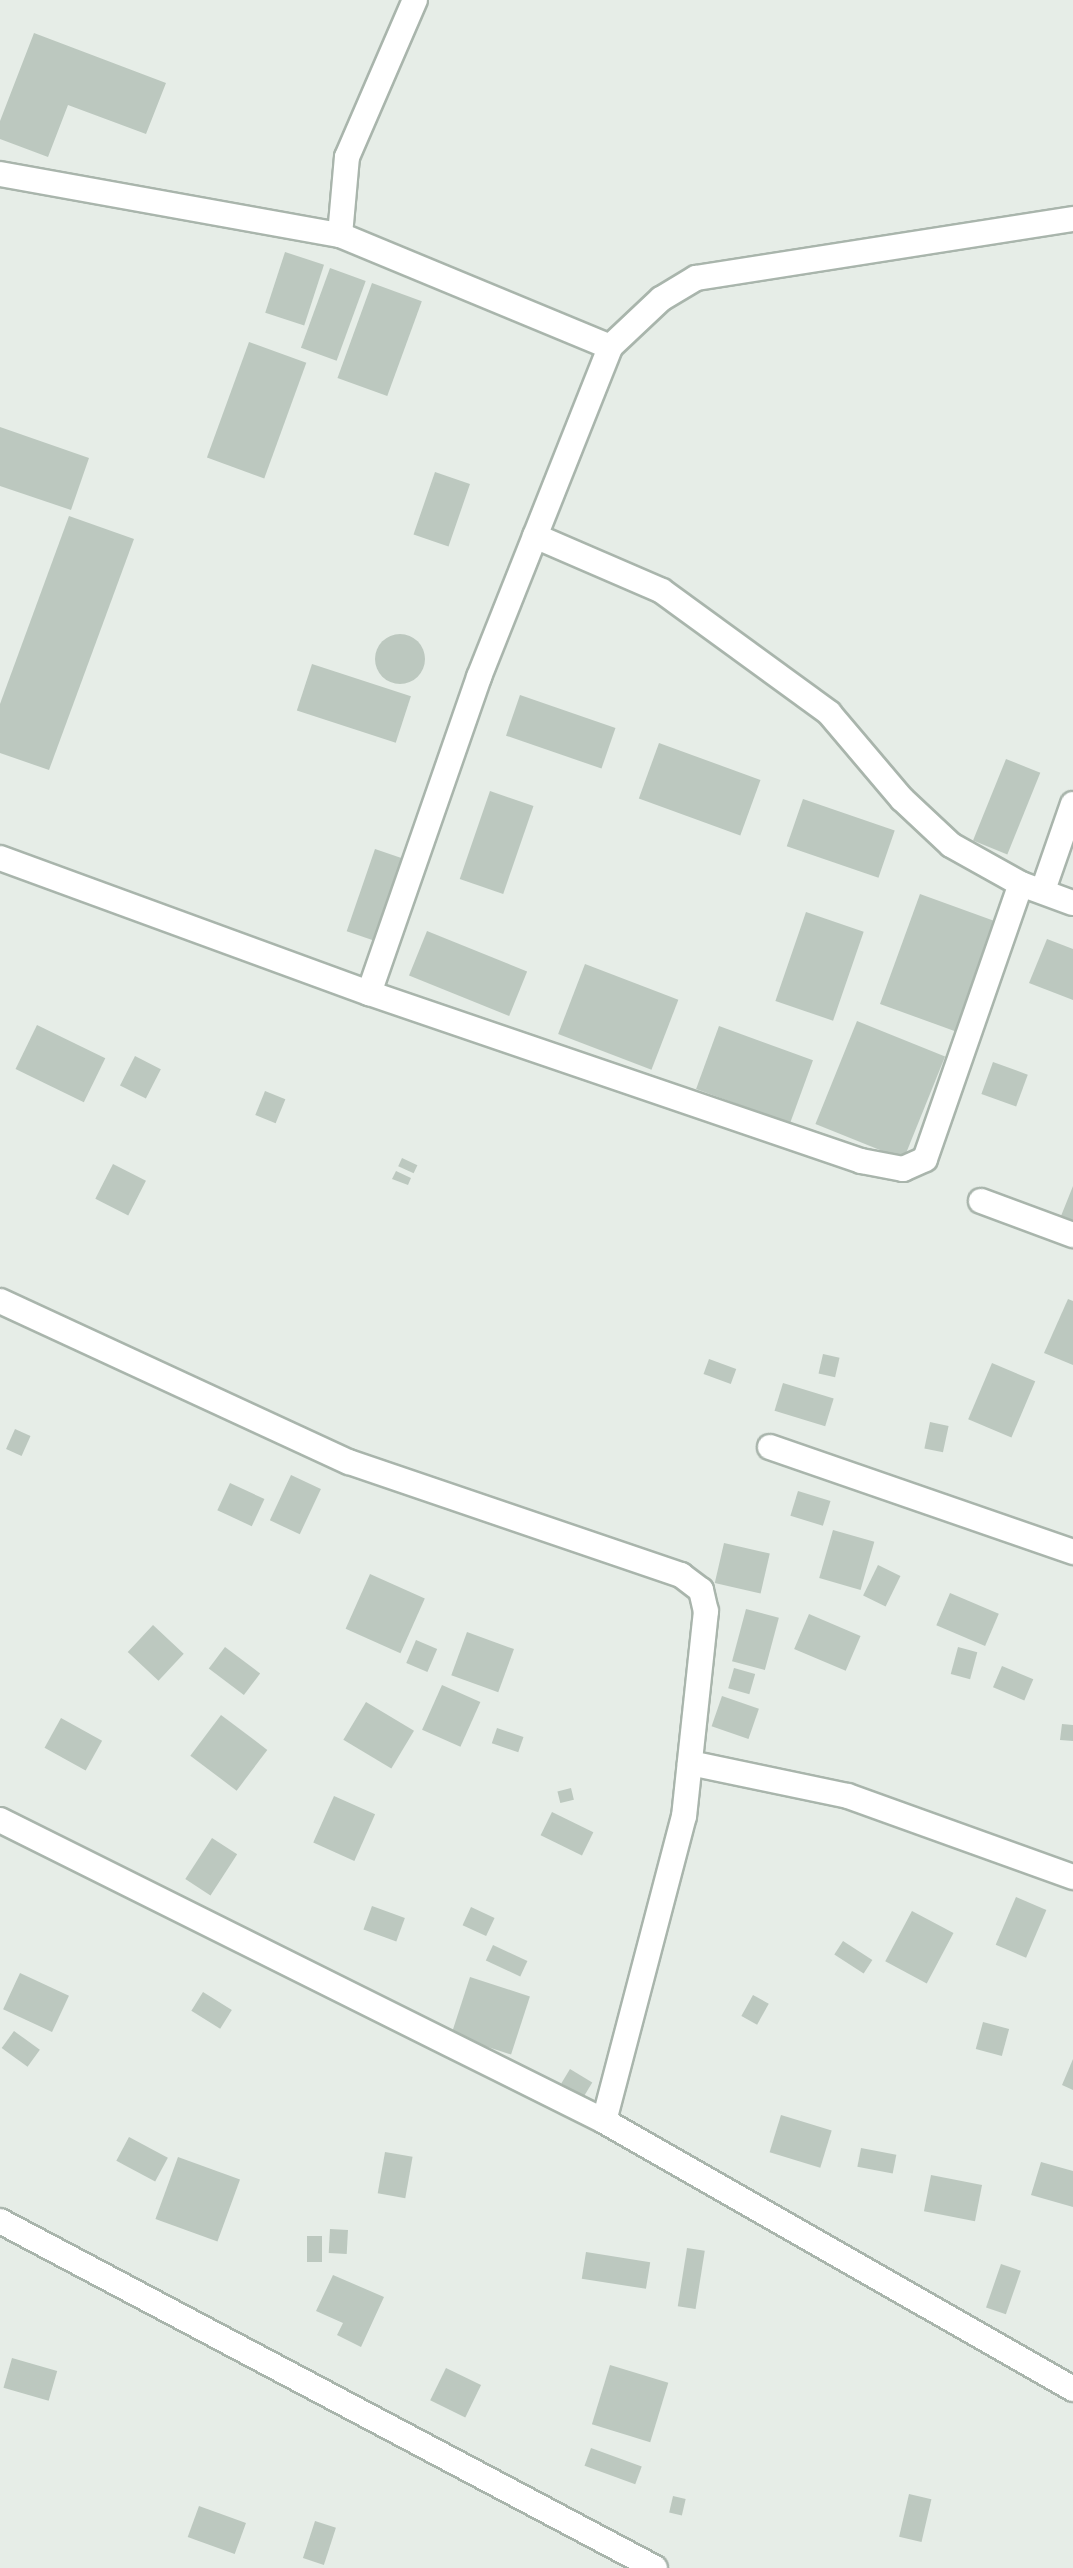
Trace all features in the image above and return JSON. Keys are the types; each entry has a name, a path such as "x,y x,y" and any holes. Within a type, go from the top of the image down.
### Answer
{"street":[{"path":"340,235 347,157 415,0"},
{"path":"0,174 340,235 610,347"},
{"path":"369,993 535,536 610,347 661,299 696,278 1073,219"},
{"path":"535,536 662,591 747,649 829,713 926,824 1032,887 1073,903"},
{"path":"0,858 369,993 861,1161 903,1169 925,1159 1032,887 1073,804"},
{"path":"981,1201 1073,1235"},
{"path":"0,1301 349,1462 681,1575 701,1590 706,1611 684,1816 604,2121"},
{"path":"770,1447 1073,1552"},
{"path":"690,1763 848,1796 1073,1877"},
{"path":"0,1820 604,2121 1073,2389"},
{"path":"0,2221 655,2568"}],"building":[{"path":"34,33 166,83 146,134 68,105 48,157 0,139 0,121"},
{"path":"285,252 324,265 304,326 265,313"},
{"path":"330,268 366,281 337,361 301,348"},
{"path":"372,283 422,301 387,396 337,378"},
{"path":"249,342 306,363 264,478 207,458"},
{"path":"0,427 89,458 71,510 0,486"},
{"path":"435,472 470,484 448,546 414,534"},
{"path":"69,516 134,539 49,770 0,753 0,704"},
{"path":"400,634 417,642 425,659 417,676 400,684 383,676 375,659 383,642"},
{"path":"312,664 411,696 396,743 297,711"},
{"path":"520,695 615,728 601,769 506,736"},
{"path":"659,743 760,780 740,835 639,798"},
{"path":"1006,759 1040,773 1007,854 973,841"},
{"path":"490,791 533,806 503,894 460,879"},
{"path":"803,799 895,831 878,878 787,846"},
{"path":"375,849 404,859 376,941 347,931"},
{"path":"920,894 995,921 955,1031 880,1004"},
{"path":"806,912 864,932 833,1021 775,1001"},
{"path":"427,931 527,971 509,1016 409,976"},
{"path":"1047,939 1073,949 1073,1000 1029,983"},
{"path":"585,964 678,1000 651,1070 558,1034"},
{"path":"857,1021 945,1057 904,1160 815,1124"},
{"path":"37,1025 105,1058 84,1102 16,1069"},
{"path":"719,1026 813,1060 790,1123 696,1089"},
{"path":"135,1056 161,1069 146,1099 120,1085"},
{"path":"993,1062 1028,1075 1016,1107 981,1094"},
{"path":"265,1091 285,1099 276,1123 255,1115"},
{"path":"402,1158 417,1165 414,1173 398,1166"},
{"path":"113,1164 146,1181 128,1216 95,1199"},
{"path":"396,1171 411,1178 408,1185 392,1179"},
{"path":"1073,1186 1073,1220 1061,1216"},
{"path":"1068,1299 1073,1301 1073,1365 1044,1353"},
{"path":"823,1354 840,1358 835,1377 819,1373"},
{"path":"709,1359 736,1369 731,1384 704,1374"},
{"path":"992,1363 1035,1381 1011,1438 968,1419"},
{"path":"783,1383 834,1398 825,1426 775,1411"},
{"path":"930,1422 949,1426 943,1452 924,1448"},
{"path":"15,1429 31,1436 22,1456 6,1449"},
{"path":"291,1475 321,1489 300,1534 270,1520"},
{"path":"230,1483 264,1499 252,1526 217,1510"},
{"path":"798,1491 831,1501 823,1526 790,1516"},
{"path":"833,1530 874,1542 861,1590 819,1578"},
{"path":"724,1543 770,1554 761,1594 715,1583"},
{"path":"878,1565 900,1576 886,1607 863,1596"},
{"path":"370,1574 425,1598 400,1653 346,1629"},
{"path":"950,1593 999,1614 985,1646 936,1625"},
{"path":"746,1609 779,1618 765,1670 732,1661"},
{"path":"809,1614 861,1636 846,1671 794,1649"},
{"path":"153,1625 184,1654 158,1681 128,1652"},
{"path":"467,1632 514,1649 498,1692 451,1675"},
{"path":"416,1640 437,1649 427,1672 406,1663"},
{"path":"225,1647 260,1673 244,1695 209,1669"},
{"path":"958,1647 977,1652 970,1679 951,1674"},
{"path":"1002,1666 1033,1679 1024,1700 993,1687"},
{"path":"734,1668 755,1674 749,1694 728,1688"},
{"path":"442,1685 480,1702 460,1747 422,1730"},
{"path":"722,1696 759,1709 748,1739 712,1726"},
{"path":"366,1702 414,1731 391,1769 343,1740"},
{"path":"221,1715 267,1750 237,1791 190,1756"},
{"path":"61,1718 102,1741 86,1771 45,1748"},
{"path":"1062,1724 1073,1725 1073,1741 1060,1740"},
{"path":"497,1728 523,1737 518,1752 492,1743"},
{"path":"571,1788 574,1800 560,1803 557,1791"},
{"path":"334,1796 375,1814 354,1861 313,1843"},
{"path":"552,1812 593,1832 582,1856 541,1835"},
{"path":"212,1838 237,1854 210,1895 185,1879"},
{"path":"1016,1897 1046,1910 1026,1958 996,1945"},
{"path":"372,1906 405,1918 396,1941 363,1929"},
{"path":"471,1907 495,1918 486,1936 463,1925"},
{"path":"912,1911 953,1933 927,1983 885,1961"},
{"path":"843,1941 872,1960 864,1973 834,1954"},
{"path":"493,1945 527,1961 520,1976 486,1960"},
{"path":"20,1973 69,1996 52,2032 3,2009"},
{"path":"470,1977 530,1996 511,2054 451,2035"},
{"path":"203,1992 232,2010 220,2029 191,2011"},
{"path":"753,1995 769,2004 757,2025 741,2016"},
{"path":"983,2022 1009,2029 1002,2056 976,2049"},
{"path":"14,2031 40,2050 28,2067 2,2048"},
{"path":"1073,2059 1073,2090 1062,2085"},
{"path":"570,2069 592,2082 584,2097 561,2084"},
{"path":"781,2115 832,2130 820,2168 770,2152"},
{"path":"129,2137 168,2158 155,2181 116,2161"},
{"path":"861,2148 896,2155 893,2174 857,2167"},
{"path":"385,2152 413,2157 405,2198 378,2193"},
{"path":"178,2157 240,2180 217,2242 155,2219"},
{"path":"1041,2162 1073,2171 1073,2207 1031,2195"},
{"path":"931,2175 982,2185 975,2221 924,2211"},
{"path":"330,2229 348,2230 347,2254 329,2253"},
{"path":"307,2236 322,2236 322,2262 307,2262"},
{"path":"687,2248 705,2251 696,2309 678,2306"},
{"path":"586,2252 650,2262 646,2289 582,2279"},
{"path":"1001,2264 1021,2271 1006,2314 986,2307"},
{"path":"333,2275 384,2297 361,2347 337,2335 343,2323 316,2311"},
{"path":"12,2358 57,2371 49,2401 3,2388"},
{"path":"610,2365 668,2383 650,2442 592,2424"},
{"path":"446,2368 481,2385 465,2417 430,2400"},
{"path":"591,2448 642,2466 635,2484 585,2466"},
{"path":"909,2494 931,2499 922,2542 899,2537"},
{"path":"673,2496 686,2499 682,2515 669,2513"},
{"path":"199,2506 246,2523 235,2554 188,2537"},
{"path":"315,2521 336,2528 324,2565 303,2558"}]}
